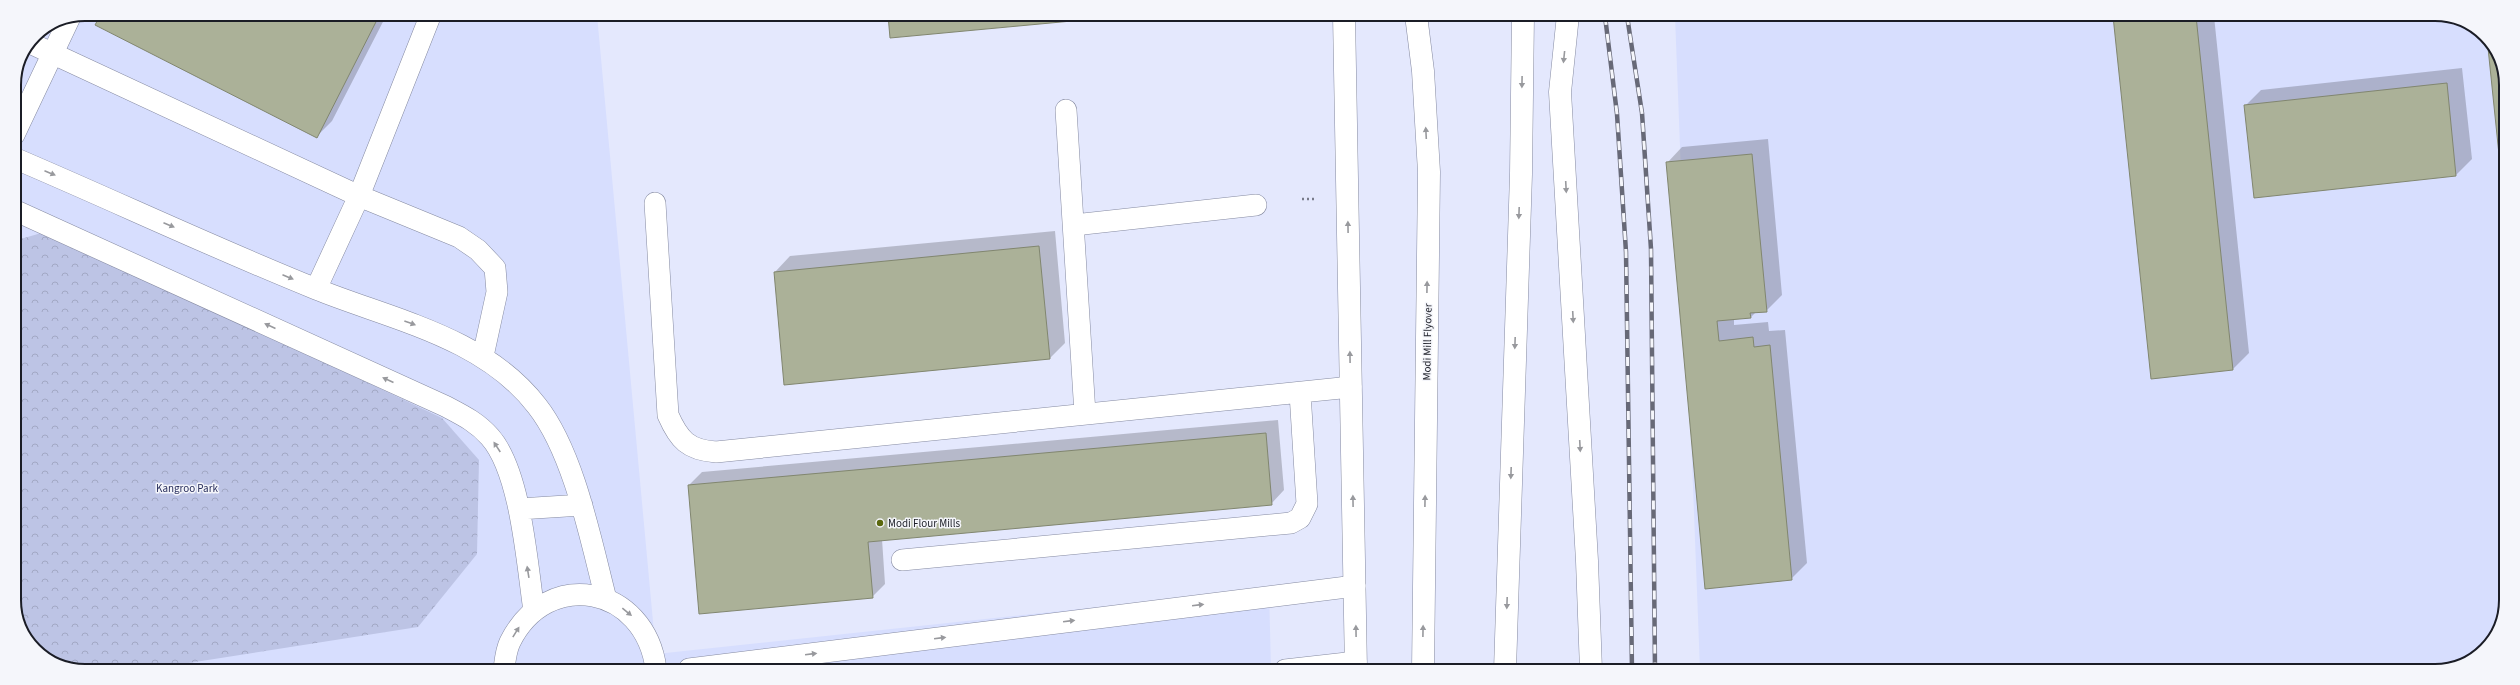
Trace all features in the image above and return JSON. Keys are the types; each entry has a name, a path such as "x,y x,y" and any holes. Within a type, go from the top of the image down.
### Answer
{"main road":[{"path":"1344,21 1356,664"},
{"name":"Modi Mill Flyover","path":"1417,21 1423,71 1429,172 1423,664"},
{"path":"1505,664 1521,174 1523,21"},
{"path":"1567,21 1560,92 1587,561 1590,664"}],"lane":[{"path":"316,289 360,196 428,21"},
{"path":"21,120 67,24"},
{"path":"35,46 360,196 459,237 478,250 495,268 497,292 482,356"},
{"path":"1066,110 1085,414"},
{"path":"21,161 316,289 429,330 482,356 513,378 538,407 558,442 582,505 606,599"},
{"path":"655,203 668,415 675,432 687,444 700,451 716,452 1351,387"},
{"path":"1074,225 1256,205"},
{"path":"21,213 445,406 475,422 491,438 503,457 519,508 534,611"},
{"path":"902,560 1291,523 1300,518 1307,504 1300,393"},
{"path":"519,508 582,505"},
{"path":"729,664 1355,586"},
{"path":"505,664 509,644 523,621 534,611 562,596 585,594 606,599 628,611 645,630 654,653 655,664"}],"shaded area":[{"path":"85,21 598,21 656,654 1269,589 1271,664 85,664 69,662 57,657 43,648 34,639 26,624 21,604 21,85 22,73 26,61 40,40 50,32 73,22"},
{"path":"1675,21 2435,21 2451,23 2463,28 2486,46 2497,69 2499,81 2499,600 2497,616 2492,628 2474,651 2455,661 2435,664 1700,664"}],"green space":[{"name":"Kangroo Park","path":"48,231 442,418 479,460 477,554 418,627 182,664 85,664 69,662 57,657 43,648 34,639 26,624 21,604 21,239"}],"building":[{"path":"97,21 376,21 317,138 95,25"},
{"path":"889,21 1072,21 890,38"},
{"path":"2114,21 2197,21 2233,370 2151,379"},
{"path":"2488,50 2497,69 2499,81 2499,155"},
{"path":"2447,83 2456,176 2254,198 2244,105"},
{"path":"1752,154 1767,312 1750,313 1751,318 1717,321 1719,341 1753,337 1754,347 1770,345 1792,580 1705,589 1666,162"},
{"path":"1039,246 1050,359 784,385 774,272"},
{"name":"Modi Flour Mills","path":"1266,433 1272,505 868,542 873,598 699,614 688,485"}],"railway":[{"path":"1606,21 1617,114 1626,252 1632,664"},
{"path":"1628,21 1642,113 1651,249 1655,664"}],"place":[{"name":"Modi Flour Mills","path":"880,523"}]}
